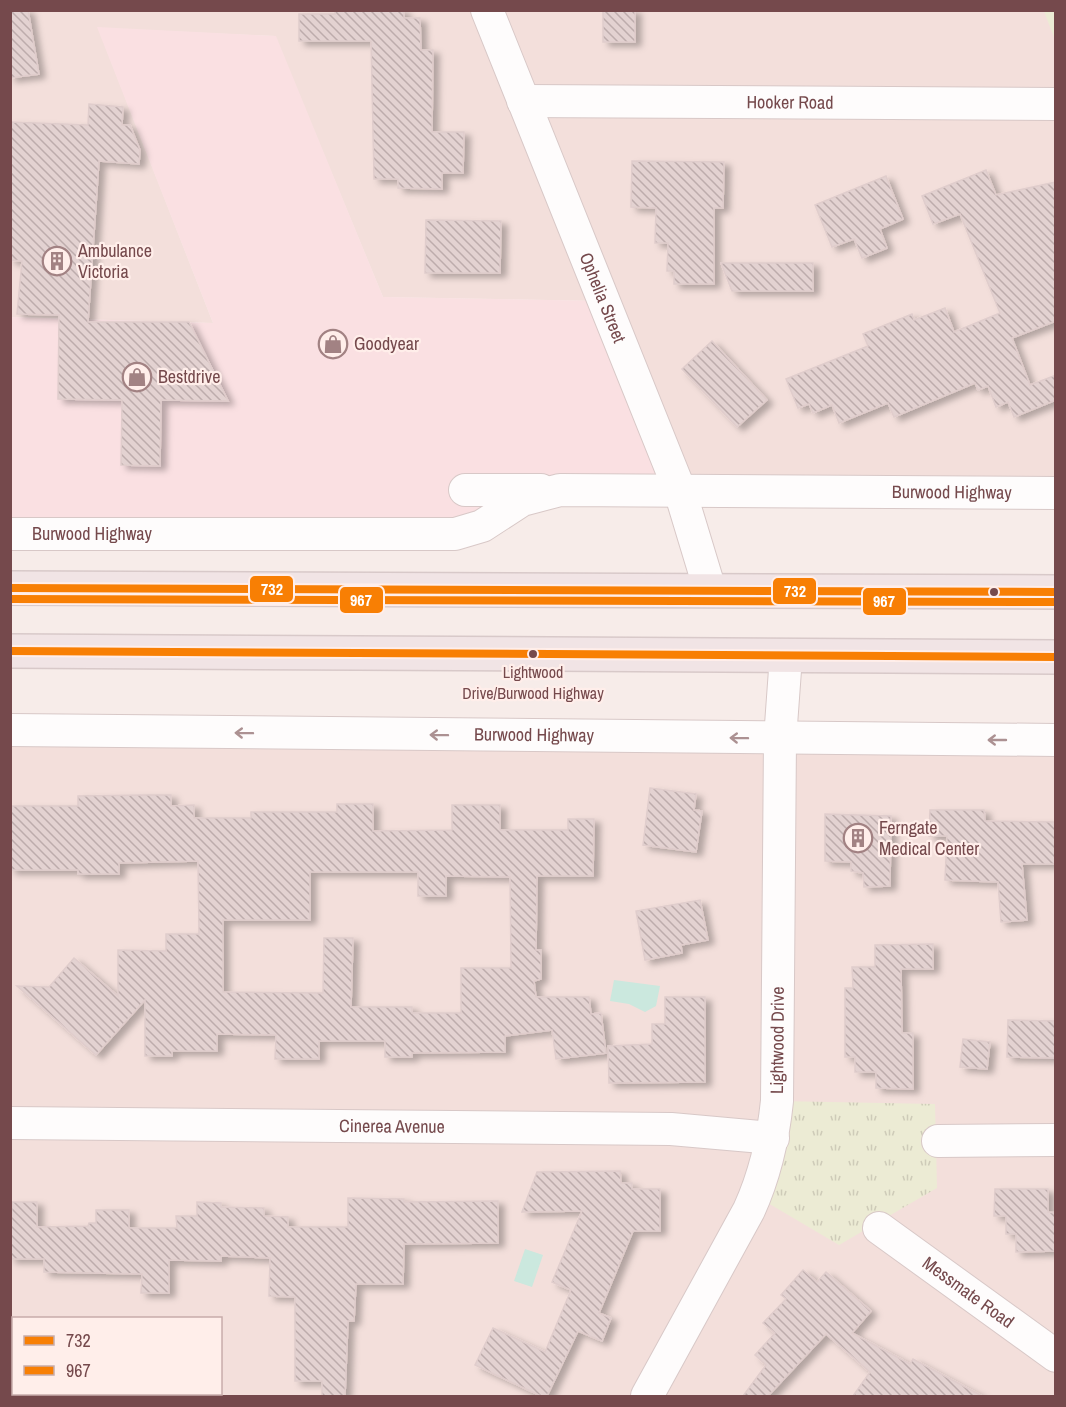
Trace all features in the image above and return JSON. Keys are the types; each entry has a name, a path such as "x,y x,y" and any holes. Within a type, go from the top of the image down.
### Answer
{"highway":[{"path":"10,588 1056,592"},
{"path":"12,647 1056,657"}],"street":[{"name":"Ophelia Street","path":"487,10 680,491 710,590"},
{"name":"Hooker Road","path":"523,101 1056,104"},
{"name":"Burwood Highway","path":"465,490 1056,493"},
{"name":"Burwood Highway","path":"10,534 455,534 482,526 522,500 560,490"},
{"name":"Lightwood Drive","path":"647,1396 749,1210 760,1186 773,1138 777,1101 780,739 786,656"},
{"name":"Burwood Highway","path":"10,730 1056,740"},
{"name":"Cinerea Avenue","path":"10,1123 671,1130 773,1138"},
{"path":"938,1141 1056,1140"},
{"name":"Messmate Road","path":"879,1228 1056,1356"}],"shaded area":[{"path":"11,11 1055,11 1055,493 680,491 603,301 383,297 275,36 98,28 213,323 11,317"},
{"path":"97,27 276,36 383,297 603,301 680,491 560,490 492,520 11,534 11,317 213,323"},
{"path":"11,730 1055,740 1055,1396 11,1396"},
{"path":"614,980 660,986 656,1006 645,1012 629,1004 610,1001"},
{"path":"525,1249 543,1255 532,1287 514,1281"}],"green space":[{"path":"1044,11 1055,11 1055,40"},
{"path":"777,1101 935,1104 937,1188 839,1245 756,1196"}],"building":[{"path":"10,10 28,10 39,74 10,78"},
{"path":"335,10 404,10 404,18 420,18 421,50 433,50 432,132 464,132 463,173 442,173 442,189 398,188 398,179 374,179 371,41 299,41 299,14 335,14"},
{"path":"603,10 635,10 635,42 603,42"},
{"path":"89,104 123,107 122,125 130,125 140,150 139,164 99,161 88,322 189,322 228,401 161,400 160,466 121,465 122,400 58,399 59,315 17,314 22,261 10,260 10,122 88,125"},
{"path":"632,161 724,162 723,208 714,208 714,284 674,284 674,271 667,271 668,243 655,243 656,208 631,207"},
{"path":"986,170 996,195 1056,182 1056,321 1012,338 1030,385 1056,375 1056,400 1014,417 1008,402 996,407 988,386 978,390 975,383 894,417 888,403 839,423 832,405 813,413 809,404 798,408 786,379 868,346 863,334 912,314 914,320 945,308 954,332 1000,313 960,214 933,224 922,196"},
{"path":"886,176 903,219 880,229 887,248 862,258 854,239 832,247 815,205"},
{"path":"426,220 501,221 500,273 425,273"},
{"path":"721,263 813,263 813,291 732,291"},
{"path":"712,341 767,400 737,427 682,369"},
{"path":"650,788 696,794 694,810 702,811 696,852 643,845"},
{"path":"171,795 171,806 194,805 194,818 251,818 251,812 337,812 337,804 373,804 373,831 452,830 452,805 500,805 500,830 568,830 568,819 594,819 593,876 537,876 536,950 541,950 541,979 534,981 536,997 589,997 591,1014 601,1013 606,1053 556,1059 552,1030 505,1036 505,1052 412,1053 412,1057 385,1057 385,1041 319,1041 319,1059 275,1059 276,1035 217,1034 217,1051 172,1051 172,1056 145,1056 145,1000 96,1055 17,986 49,987 74,958 118,996 118,950 166,951 166,934 199,934 198,861 119,863 119,874 78,874 78,870 10,870 10,806 78,806 78,796","holes":["310,872 418,872 418,896 446,896 446,876 510,877 511,968 461,968 461,1013 412,1013 412,1007 351,1007 353,938 324,938 323,993 223,992 223,920 310,920"]},
{"path":"930,810 984,810 985,821 1056,822 1056,864 1022,864 1027,920 1001,922 998,882 945,880 947,836 929,836"},
{"name":"Ferngate Medical Center","path":"825,814 891,816 890,886 864,887 863,873 851,871 851,862 825,861"},
{"path":"700,900 708,940 681,945 682,953 645,960 636,911"},
{"path":"933,944 933,969 901,969 902,1033 913,1033 913,1089 876,1088 876,1072 855,1072 855,1057 845,1057 845,988 853,988 852,967 875,967 875,945"},
{"path":"665,997 705,997 705,1082 609,1083 608,1046 652,1044 652,1024 665,1024"},
{"path":"1008,1020 1056,1021 1056,1058 1007,1057"},
{"path":"963,1039 990,1042 987,1069 960,1067"},
{"path":"620,1171 621,1183 632,1183 632,1189 660,1189 660,1231 633,1231 599,1313 611,1318 602,1341 578,1331 547,1396 541,1396 475,1365 493,1328 545,1352 571,1290 552,1282 582,1211 522,1212 537,1172"},
{"path":"995,1189 1048,1189 1048,1212 1056,1213 1056,1251 1016,1252 1016,1234 1006,1234 1006,1216 994,1216"},
{"path":"348,1198 404,1199 404,1202 498,1201 498,1243 404,1244 403,1284 356,1284 354,1321 348,1321 345,1396 322,1396 322,1381 295,1381 295,1297 269,1296 270,1258 221,1256 221,1261 169,1260 169,1293 141,1293 142,1274 44,1272 44,1259 10,1259 12,1202 37,1202 37,1227 88,1226 89,1223 96,1223 96,1210 129,1210 129,1228 177,1228 176,1216 197,1216 197,1202 221,1203 221,1207 264,1208 264,1216 288,1217 288,1227 348,1227"},
{"path":"803,1270 817,1282 826,1272 871,1311 852,1333 910,1364 913,1359 982,1396 853,1396 870,1372 826,1334 768,1396 743,1396 766,1365 755,1355 775,1333 763,1323 786,1299 781,1295"}],"transit line":[{"name":"732","path":"10,588 1056,592"},
{"name":"967","path":"10,599 1056,602"},
{"name":"732","path":"10,651 1056,657"}],"place":[{"name":"Ambulance Victoria","path":"57,261"},
{"name":"Goodyear","path":"333,344"},
{"name":"Bestdrive","path":"137,377"},
{"name":"Lightwood Drive/Burwood Highway","path":"533,654"},
{"name":"Ferngate Medical Center","path":"858,838"}]}
